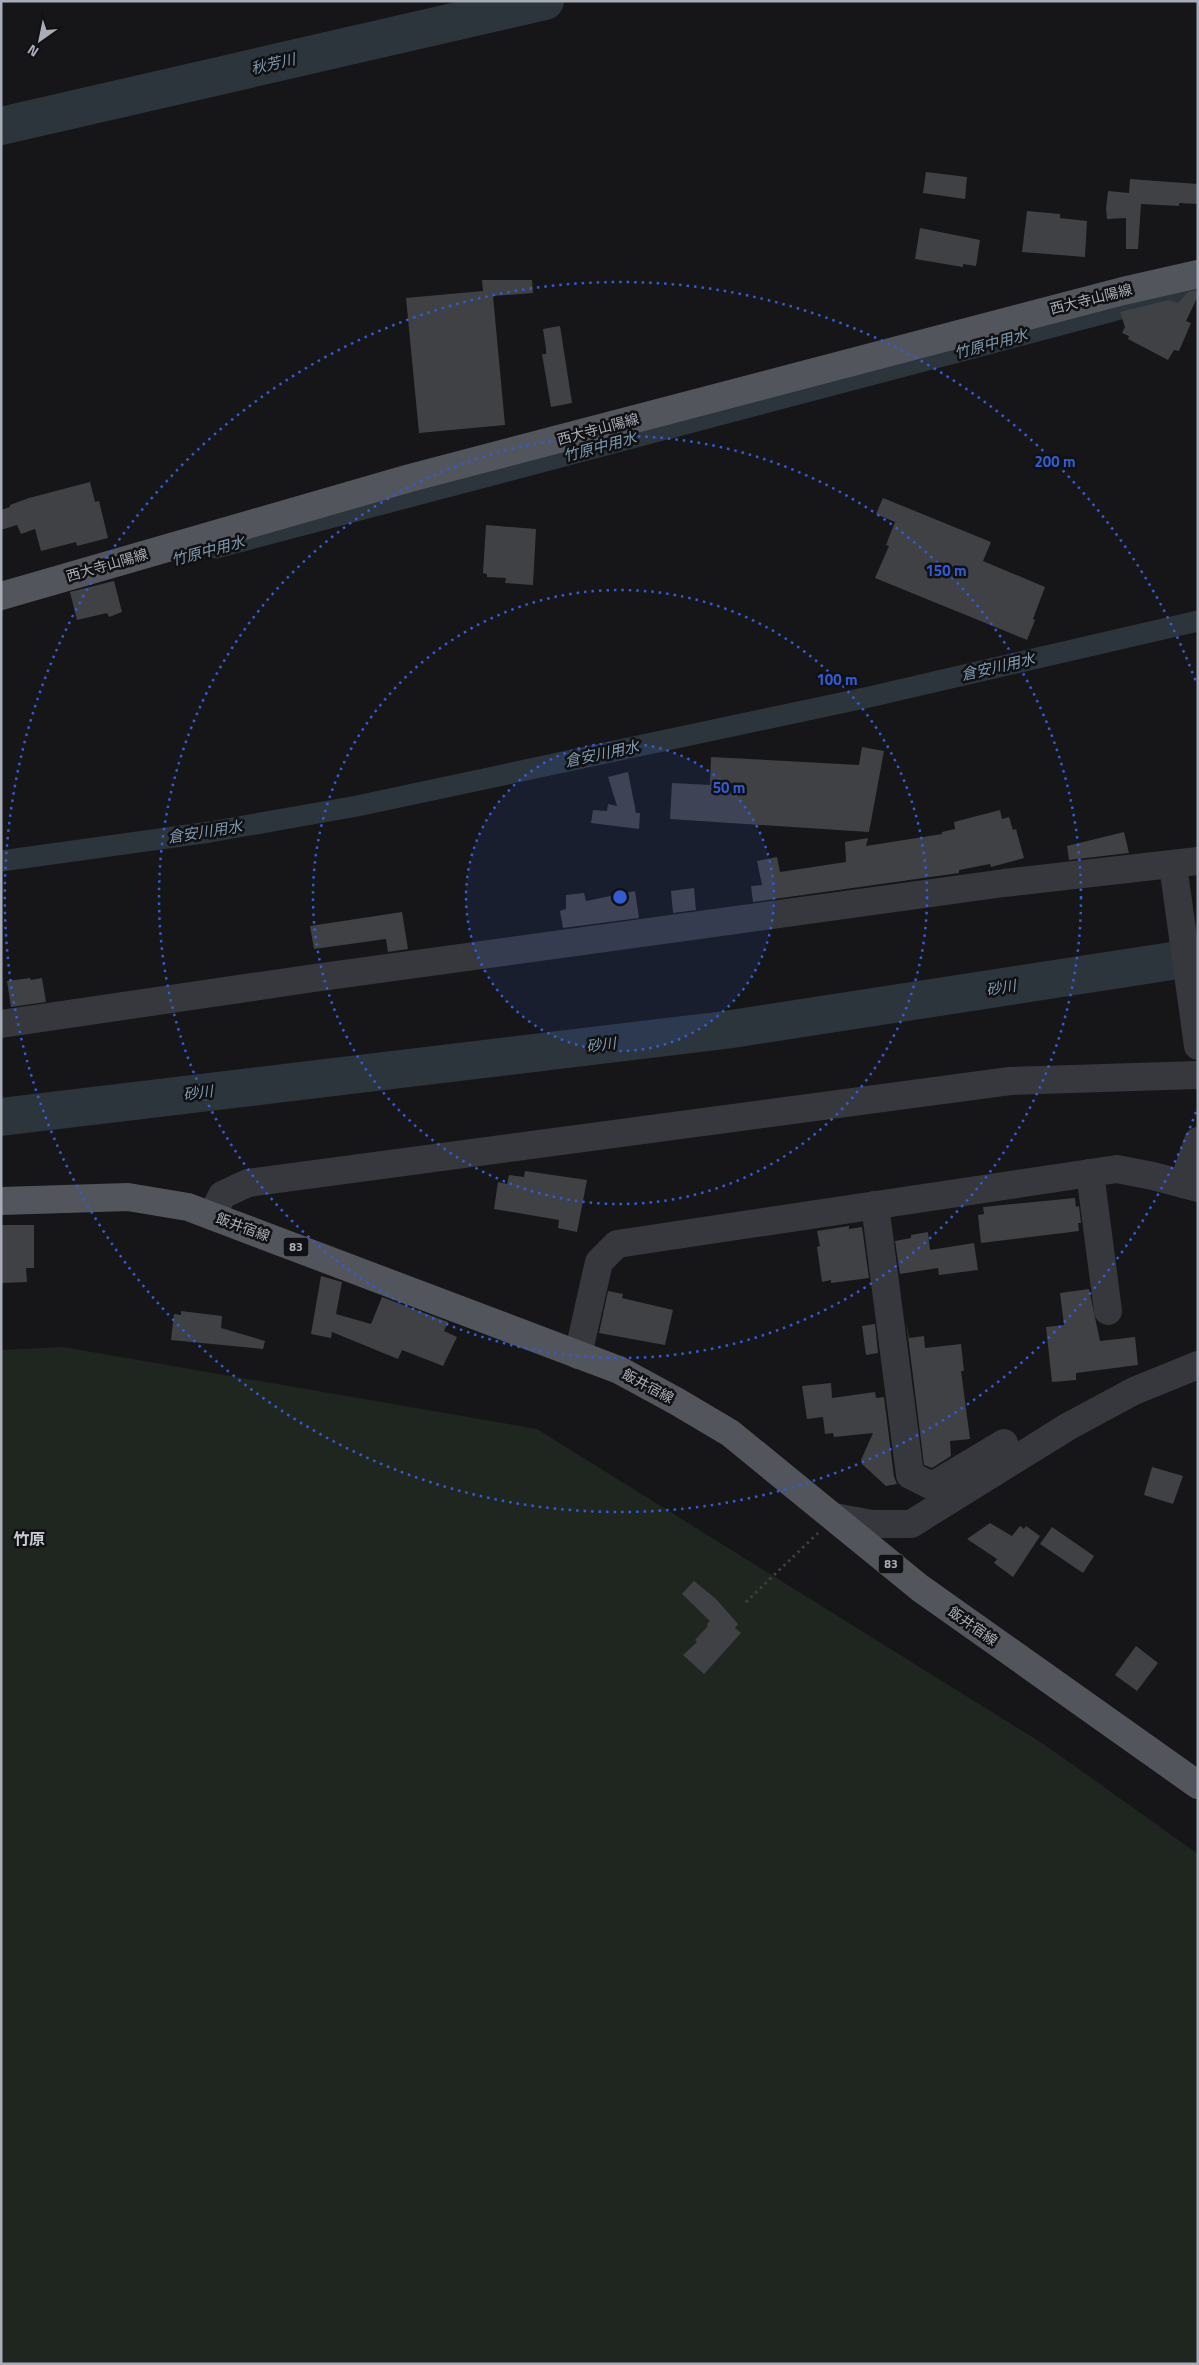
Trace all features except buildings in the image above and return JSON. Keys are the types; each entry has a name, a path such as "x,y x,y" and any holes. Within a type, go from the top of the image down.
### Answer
{"main road":[{"name":"西大寺山陽線","path":"1,596 410,478 1123,291 1198,274"},
{"name":"飯井宿線","path":"1,1201 128,1197 188,1207 619,1370 730,1433 920,1588 1198,1785"}],"street":[{"path":"1,1024 314,978 1004,884 1186,863 1198,1046"},
{"path":"212,1216 222,1195 248,1183 1010,1081 1198,1076"},
{"path":"578,1355 599,1262 617,1244 1117,1170 1153,1176 1190,1186 1198,1141"},
{"path":"1090,1173 1108,1311"},
{"path":"875,1205 910,1475 932,1486 1004,1443"},
{"path":"834,1518 872,1524 911,1524 1069,1426 1134,1391 1198,1365"}],"path":[{"path":"746,1602 834,1518"}],"shaded area":[{"path":"63,1347 537,1429 1045,1745 1198,1854 1198,2364 1,2364 1,1350"}],"waterway":[{"name":"秋芳川","path":"1,126 545,1"},
{"name":"竹原中用水","path":"216,548 1195,288 1198,289"},
{"name":"倉安川用水","path":"1,861 210,832 357,806 869,697 1198,621"},
{"name":"砂川","path":"1,1117 725,1030 1198,957"}],"district":[{"name":"竹原","path":"29,1539"}]}
